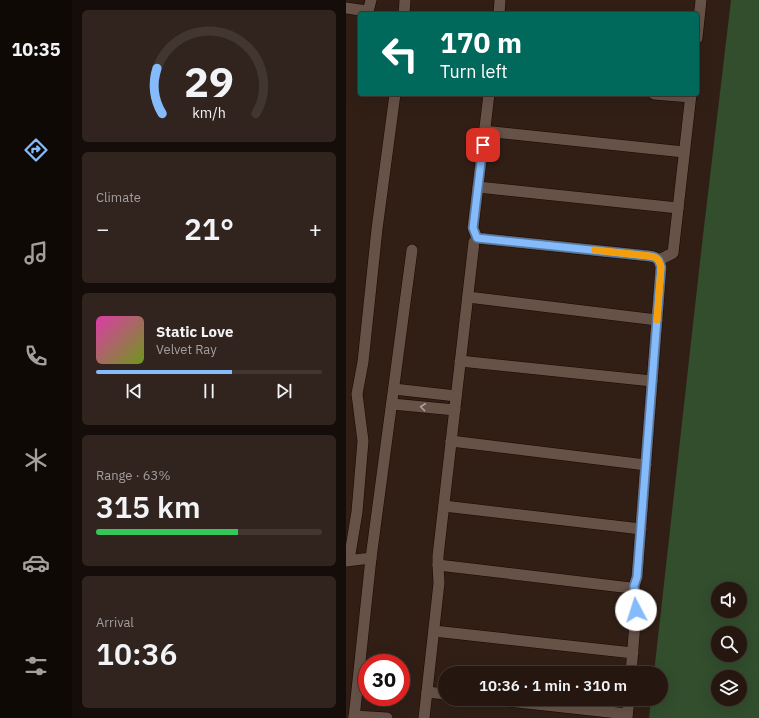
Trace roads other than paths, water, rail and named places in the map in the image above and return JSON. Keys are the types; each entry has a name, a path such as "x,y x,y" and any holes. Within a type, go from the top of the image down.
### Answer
{"street":[{"path":"346,8 367,11 371,4 371,0"},
{"path":"404,12 405,0"},
{"path":"499,12 500,0"},
{"path":"699,19 701,0"},
{"path":"371,558 347,561 357,512 363,441 357,394 363,362 377,229 395,96"},
{"path":"477,238 473,228 489,96"},
{"path":"659,260 673,253 690,96"},
{"path":"484,131 684,152"},
{"path":"478,187 678,208"},
{"path":"477,238 649,256 656,257 659,260 661,267 646,465 637,577 634,586 636,610 631,666"},
{"path":"424,718 439,582 438,556 474,242 477,238"},
{"path":"387,718 354,717 371,558 412,250"},
{"path":"468,297 657,320"},
{"path":"460,361 652,381"},
{"path":"394,389 456,396"},
{"path":"392,404 455,410"},
{"path":"451,441 646,465"},
{"path":"444,506 641,529"},
{"path":"438,565 625,588 631,588 634,586"},
{"path":"434,630 632,653"},
{"path":"427,692 438,693"},
{"path":"546,706 627,716 628,706"}]}
